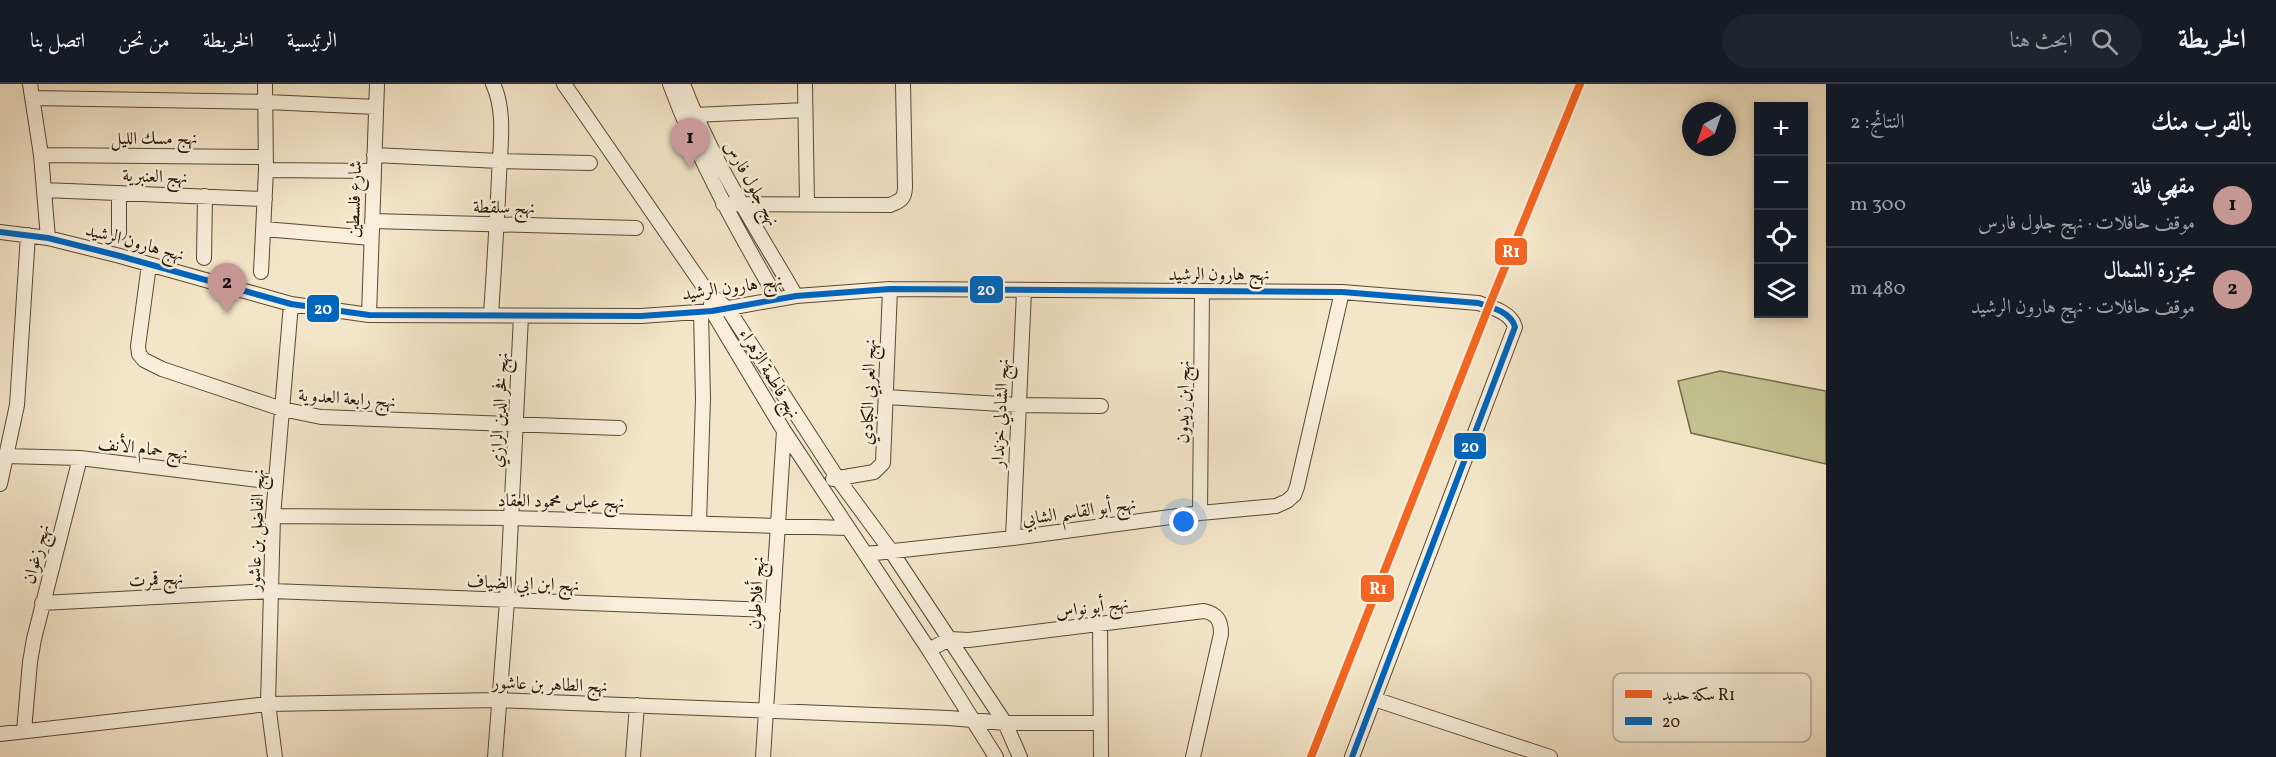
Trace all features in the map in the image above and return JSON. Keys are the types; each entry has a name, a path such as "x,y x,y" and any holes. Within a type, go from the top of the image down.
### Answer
{"street":[{"path":"261,272 266,163 265,84"},
{"name":"شارع فلسطين","path":"369,315 377,84"},
{"path":"491,315 497,225 500,112 493,84"},
{"path":"564,84 708,293"},
{"name":"نهج جلول فارس","path":"670,84 688,133 723,204 777,299"},
{"name":"نهج جلول فارس","path":"683,84 694,115 742,204 796,296"},
{"path":"805,84 807,203"},
{"path":"723,204 890,205 901,201 905,195 903,84"},
{"path":"48,238 41,155 31,91 376,107"},
{"path":"694,115 805,110"},
{"name":"نهج مسك الليل","path":"41,155 266,163 373,171"},
{"path":"374,155 590,163"},
{"name":"نهج العنبرية","path":"44,190 265,199"},
{"path":"119,193 119,233"},
{"path":"204,258 205,196"},
{"name":"نهج سلقطة","path":"372,221 636,228"},
{"path":"264,229 371,238"},
{"name":"نهج هارون الرشيد","path":"0,232 48,238 291,304 369,315 640,316 728,309 796,296 890,289 1342,292 1478,303 1489,306 1510,318 1515,327 1352,757"},
{"path":"1,477 19,388 28,235"},
{"name":"نهج رابعة العدوية","path":"149,265 138,346 139,354 144,360 162,369 218,389 282,409 321,417 619,428"},
{"name":"نهج العربي الكبادي","path":"819,481 874,472 883,463 890,289"},
{"name":"نهج الشادلي خزندار","path":"1012,538 1024,291"},
{"name":"نهج ابن زيدون","path":"1200,513 1202,292"},
{"name":"نهج أبو القاسم الشابي","path":"866,554 1012,538 1200,513 1276,506 1287,501 1294,495 1342,292"},
{"name":"نهج فاطمة الزهراء","path":"708,293 728,309 838,479 891,551 1005,723 1020,757"},
{"name":"نهج فاطمة الزهراء","path":"708,293 706,311 929,650 996,757"},
{"name":"نهج الفاضل بن عاشور","path":"276,757 268,704 274,482 291,304"},
{"path":"699,523 706,311"},
{"name":"نهج فخر الدين الرازي","path":"495,757 507,601 521,316"},
{"path":"886,397 1019,405 1101,406"},
{"name":"نهج أفلاطون","path":"763,757 784,430"},
{"name":"نهج حمام الأنف","path":"6,456 80,458 274,482"},
{"name":"نهج زغوان","path":"24,731 30,662 42,603 80,458"},
{"name":"نهج عباس محمود العقاد","path":"273,516 511,518 848,528"},
{"name":"نهج قمرت","path":"42,603 272,591"},
{"name":"نهج ابن ابي الضياف","path":"272,591 773,610"},
{"name":"نهج أبو نواس","path":"949,639 969,640 1204,611 1214,613 1218,618 1221,634 1193,757"},
{"path":"1100,624 1101,757"},
{"path":"929,650 949,639"},
{"path":"940,668 960,656 969,640"},
{"path":"1374,699 1550,757"},
{"name":"نهج الطاهر بن عاشور","path":"0,734 268,704 498,700 767,709 949,718 974,722 1100,723"},
{"path":"633,757 637,705"}],"green space":[{"path":"1720,371 1826,391 1826,464 1691,433 1678,381"}],"rail line":[{"name":"R1","path":"1311,757 1489,306 1580,84"}],"transit line":[{"name":"20","path":"0,232 48,238 291,304 369,315 641,316 712,311 796,296 890,289 1342,292 1478,303 1494,308 1509,317 1515,327 1352,757"}],"place":[{"name":"مقهي فلة","path":"690,168"},
{"name":"مجزرة الشمال","path":"227,313"}]}
